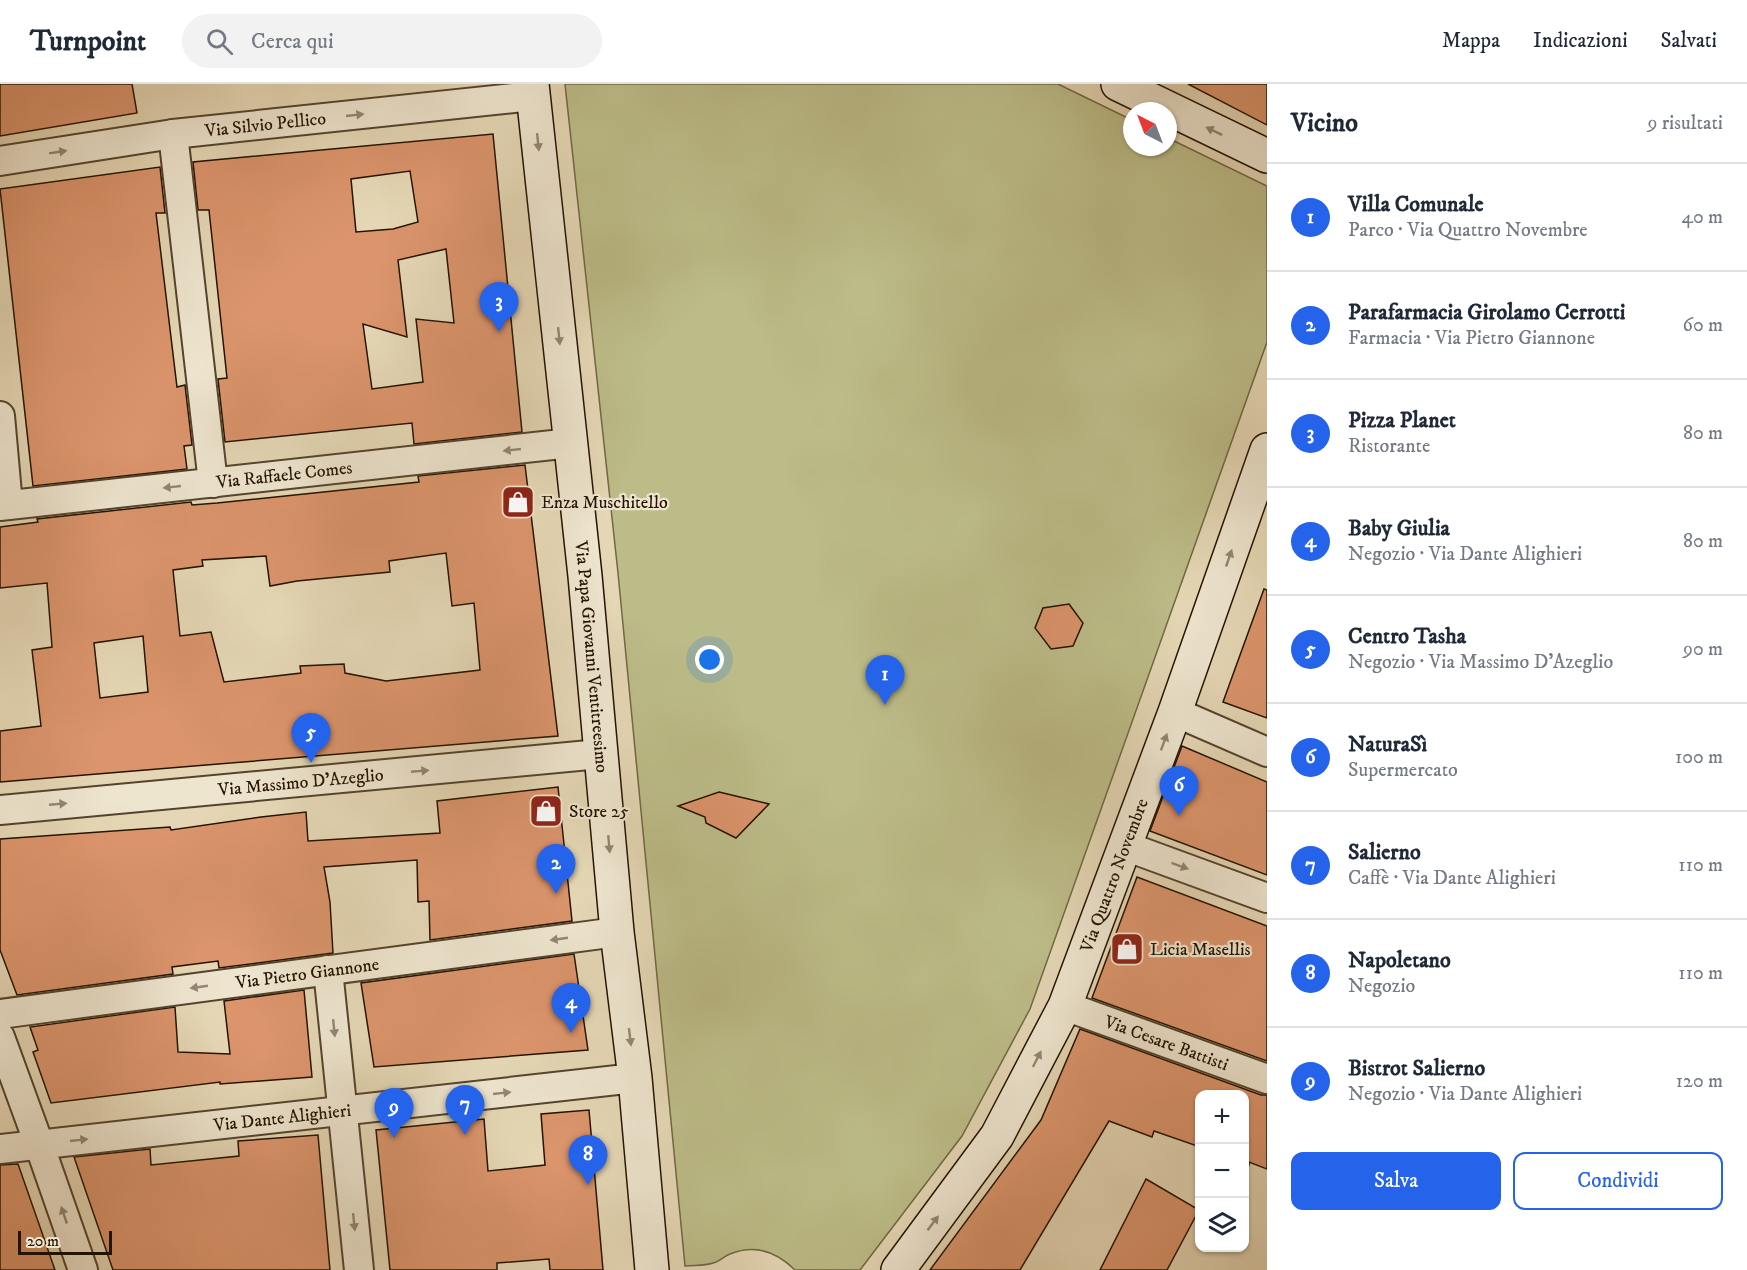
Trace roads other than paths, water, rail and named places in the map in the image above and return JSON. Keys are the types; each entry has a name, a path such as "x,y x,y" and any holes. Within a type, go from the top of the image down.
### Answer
{"street":[{"path":"1118,84 1267,156"},
{"name":"Via Silvio Pellico","path":"0,161 173,134 532,90"},
{"name":"Via Papa Giovanni Ventitreesimo","path":"532,90 585,576 617,932 635,1078 653,1269"},
{"path":"173,134 213,483"},
{"path":"0,416 4,506"},
{"name":"Via Raffaele Comes","path":"4,506 571,443"},
{"name":"Via Quattro Novembre","path":"897,1270 998,1136 1065,1006 1175,712 1267,450"},
{"path":"1175,712 1267,752"},
{"name":"Via Massimo D'Azeglio","path":"0,810 600,754"},
{"path":"1125,846 1267,898"},
{"name":"Via Pietro Giannone","path":"0,1014 617,932"},
{"path":"328,970 359,1270"},
{"name":"Via Cesare Battisti","path":"1065,1006 1267,1079"},
{"path":"0,1037 83,1270"},
{"name":"Via Dante Alighieri","path":"0,1149 635,1078"}],"place":[{"name":"Pizza Planet","path":"499,332"},
{"name":"Enza Muschitello","path":"518,502"},
{"name":"Villa Comunale","path":"885,705"},
{"name":"Centro Tasha","path":"311,763"},
{"name":"Store 25","path":"546,811"},
{"name":"NaturaSì","path":"1179,816"},
{"name":"Parafarmacia Girolamo Cerrotti","path":"556,894"},
{"name":"Licia Masellis","path":"1127,949"},
{"name":"Baby Giulia","path":"571,1033"},
{"name":"Salierno","path":"465,1135"},
{"name":"Bistrot Salierno","path":"394,1138"},
{"name":"Napoletano","path":"588,1185"}]}
